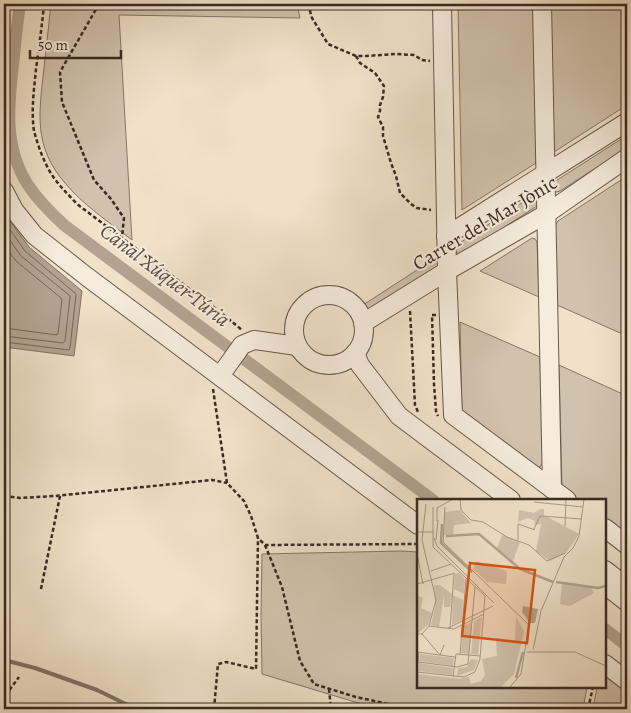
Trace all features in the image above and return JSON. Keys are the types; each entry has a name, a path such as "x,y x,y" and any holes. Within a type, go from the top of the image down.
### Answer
{"street":[{"path":"442,4 446,236 453,415 566,499"},
{"path":"542,4 552,489"},
{"name":"Carrer del Mar Jònic","path":"446,236 627,122"},
{"name":"Carrer del Mar Jònic","path":"363,323 447,271 546,214 627,158"},
{"path":"4,191 14,210 34,235 86,276 223,372 417,524"},
{"path":"317,297 340,297 351,303 363,323 361,344 355,353 340,363 330,365 320,364 303,354 294,335 294,323 299,312 307,303 317,297"},
{"path":"223,372 248,343 298,346"},
{"path":"355,353 360,365 399,416 510,499"},
{"path":"340,363 351,372 391,424 490,499"},
{"path":"606,529 627,544"},
{"path":"606,571 627,587"},
{"path":"606,586 627,602"},
{"path":"606,665 627,681"}],"path":[{"path":"44,4 33,113 34,130 38,146 46,164 61,187 77,204 220,312 248,343"},
{"path":"99,4 60,72 62,102 94,180 111,199 124,218 122,238"},
{"path":"308,4 312,18 328,44 356,56 414,55 422,60 444,64"},
{"path":"356,56 360,62 375,73 384,86 378,117 384,128 383,136 400,193 417,208 446,211"},
{"path":"214,709 218,664 226,662 256,669 258,538 244,501 227,483 212,387 223,372"},
{"path":"4,496 20,498 60,496 212,480 227,483"},
{"path":"41,589 60,496"},
{"path":"258,538 265,545 282,587 300,661 314,684 356,697 411,709"},
{"path":"265,545 417,544"},
{"path":"4,691 8,692 19,677"},
{"path":"589,709 592,688"},
{"path":"329,689 331,709"}],"shaded area":[{"path":"51,4 297,4 300,18 119,15 132,240 72,191 55,169 43,142 40,114"},
{"path":"458,4 533,4 536,163 462,210"},
{"path":"551,4 627,4 627,105 554,152"},
{"path":"626,136 627,148 560,191 553,191 554,182"},
{"path":"624,178 627,178 627,336 557,305 555,226 558,221"},
{"path":"535,196 539,200 537,206 464,253 457,253 456,246 458,244"},
{"path":"532,238 537,242 539,297 480,271"},
{"path":"438,258 443,265 369,314 363,305"},
{"path":"460,322 540,357 543,462 540,467 535,467 462,413"},
{"path":"559,365 627,396 627,536 606,520 606,499 578,499 562,487"},
{"path":"417,552 417,688 587,688 583,709 384,709 375,708 262,674 262,554"},
{"path":"606,672 627,688 627,709 593,709 597,688 606,688"}],"water":[{"path":"4,213 29,247 82,291 74,356 4,347"}],"waterway":[{"name":"Canal Xúquer-Túria","path":"20,4 10,96 11,142 20,171 36,196 64,225 432,499"},
{"name":"Canal Xúquer-Túria","path":"606,630 627,646"},
{"path":"4,660 35,668 97,690 136,709"}]}
